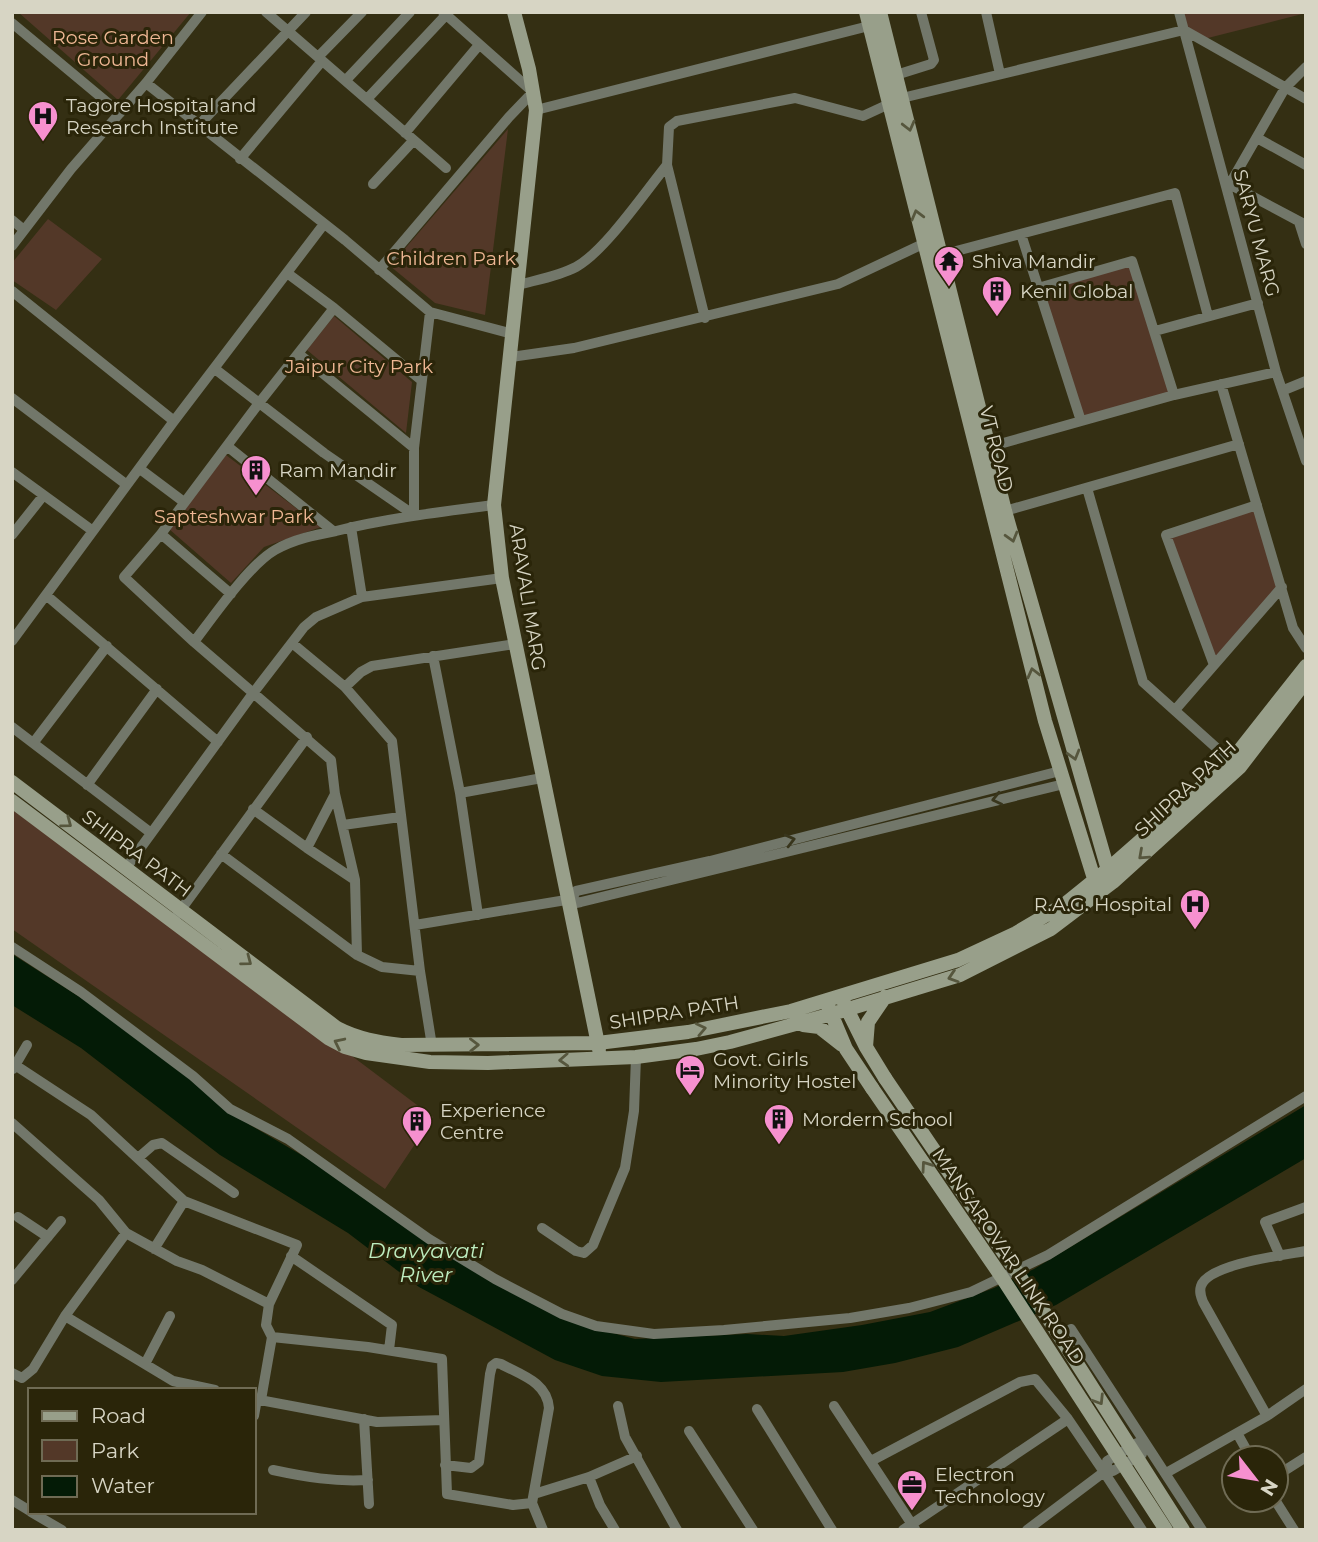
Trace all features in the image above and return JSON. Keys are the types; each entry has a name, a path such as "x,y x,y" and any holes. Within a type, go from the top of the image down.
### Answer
{"street":[{"path":"12,246 71,169 145,83 181,30 202,12"},
{"path":"266,12 446,168"},
{"path":"199,125 306,12"},
{"path":"240,159 320,59 362,12"},
{"path":"345,80 410,12"},
{"name":"ARAVALI MARG","path":"514,12 536,110 495,505 502,578 599,1051"},
{"name":"VT ROAD","path":"880,12 1005,511 1110,876"},
{"path":"896,75 931,64 934,60 921,12"},
{"path":"986,12 1000,74"},
{"name":"SARYU MARG","path":"1179,12 1229,187 1276,372 1306,461"},
{"path":"367,99 445,14 533,92 379,270"},
{"path":"536,110 867,19"},
{"name":"VT ROAD","path":"867,19 1062,777 1096,886"},
{"path":"12,23 120,113"},
{"path":"705,318 667,165 669,127 677,121 795,98 863,116 902,98 1184,30 1306,99"},
{"path":"373,184 480,45"},
{"path":"1306,67 1285,88 1229,187 1302,223 1306,244"},
{"path":"145,83 324,224 430,312 513,334"},
{"path":"1257,138 1306,165"},
{"path":"518,285 575,268 587,259 602,245 667,165"},
{"path":"941,255 1175,193 1208,316"},
{"path":"12,220 24,230"},
{"path":"12,641 324,224"},
{"path":"1021,234 1081,421"},
{"path":"511,357 574,348 838,284 925,243"},
{"path":"1038,288 1132,261 1174,395"},
{"path":"286,273 334,308 421,380"},
{"path":"12,291 174,421"},
{"path":"1155,331 1258,303"},
{"path":"334,308 258,403 161,534 124,577 194,642 331,760 335,794 355,880 357,954"},
{"path":"414,515 414,448 430,312"},
{"path":"299,354 414,448"},
{"path":"215,369 324,453 414,515"},
{"path":"989,447 1174,395 1276,372"},
{"path":"1284,390 1306,381"},
{"path":"1221,384 1293,628 1306,648"},
{"path":"12,398 127,485"},
{"path":"1005,511 1239,444"},
{"path":"227,446 333,531"},
{"path":"140,469 184,502"},
{"path":"12,472 93,531"},
{"path":"1087,488 1143,682 1231,761"},
{"path":"12,535 43,496"},
{"path":"194,642 231,594 274,551 307,536 414,515 495,505"},
{"path":"1213,665 1166,535 1257,505"},
{"path":"351,527 362,597"},
{"path":"161,534 231,594"},
{"path":"126,868 254,692 316,617 362,597 502,578"},
{"path":"1175,710 1282,587"},
{"path":"46,595 218,742"},
{"path":"292,643 345,687 392,741 420,971 432,1046"},
{"path":"345,687 360,672 372,666 515,644"},
{"path":"34,742 107,646"},
{"path":"433,656 460,793 478,915"},
{"name":"SHIPRA PATH","path":"1110,876 1231,761 1306,666"},
{"name":"SHIPRA PATH","path":"12,782 337,1028 369,1041 401,1045 599,1051 636,1056 696,1049 794,1023 829,1008 841,995 958,960 1016,933 1110,876 1240,767 1306,681"},
{"path":"87,785 157,689"},
{"path":"12,727 151,834"},
{"path":"172,922 307,737"},
{"path":"415,925 569,899 576,903 581,902 1062,777"},
{"path":"460,793 542,778"},
{"path":"307,848 335,794"},
{"name":"SHIPRA PATH","path":"12,801 328,1038 345,1047 430,1062 488,1063 599,1051 688,1032 829,1008 847,1010 980,967 1051,929 1096,886"},
{"path":"253,809 355,880"},
{"path":"343,825 400,817"},
{"path":"221,853 357,954 382,967 420,971"},
{"path":"12,947 81,992 193,1076 230,1109 288,1139 429,1238 495,1279 562,1314 596,1326 654,1334 850,1318 909,1308 971,1292 1048,1255 1306,1096"},
{"name":"MANSAROVAR LINK ROAD","path":"841,995 866,1047 1048,1318 1183,1530"},
{"path":"866,1047 869,1022 885,998"},
{"name":"MANSAROVAR LINK ROAD","path":"829,1008 846,1049 1001,1276 1166,1530"},
{"path":"794,1023 819,1027 846,1049"},
{"path":"27,1045 13,1067 91,1115 184,1201 297,1244 269,1304 266,1325 272,1337 257,1399 377,1422 444,1420"},
{"path":"542,1228 576,1251 584,1253 593,1245 625,1168 634,1111 636,1056"},
{"path":"12,1123 99,1200 126,1234 269,1304"},
{"path":"138,1158 153,1145 162,1143 234,1193"},
{"path":"154,1249 184,1201"},
{"path":"1280,1256 1265,1222 1306,1208"},
{"path":"18,1217 48,1237"},
{"path":"12,1280 61,1221"},
{"path":"12,1373 22,1378 27,1375 65,1316 126,1234"},
{"path":"1267,1416 1203,1302 1200,1288 1202,1282 1227,1268 1306,1251"},
{"path":"291,1256 392,1325 388,1350"},
{"path":"65,1316 173,1381 199,1388"},
{"path":"145,1364 170,1316"},
{"path":"1071,1329 1202,1530"},
{"path":"272,1337 442,1359 447,1494 513,1505 637,1456"},
{"path":"446,1465 471,1468 479,1462 489,1374 496,1363 538,1384 549,1399 533,1499 543,1530"},
{"path":"871,1461 1028,1379 1035,1379 1105,1471 1142,1530"},
{"path":"1166,1473 1267,1416 1306,1389"},
{"path":"618,1406 625,1437 677,1530"},
{"path":"834,1406 871,1461 910,1528 1068,1419"},
{"path":"757,1409 832,1530"},
{"path":"364,1419 369,1504"},
{"path":"689,1431 753,1530"},
{"path":"1237,1433 1243,1444"},
{"path":"1027,1530 1040,1527 1105,1471 1113,1471 1143,1454 1145,1445"},
{"path":"1290,1467 1306,1457"},
{"path":"273,1470 338,1482 368,1480"},
{"path":"589,1477 600,1505 615,1530"},
{"path":"12,1500 28,1510"},
{"path":"34,1514 62,1530"},
{"path":"1284,1514 1294,1530"}],"green space":[{"name":"Rose Garden Ground","path":"18,12 191,12 118,100"},
{"path":"1179,12 1306,13 1200,40 1184,30"},
{"name":"Children Park","path":"508,129 485,315 435,303 390,266"},
{"path":"48,219 102,259 56,310 12,280 12,263"},
{"path":"1132,261 1174,395 1081,421 1038,288"},
{"name":"Jaipur City Park","path":"334,316 412,382 406,433 307,350"},
{"name":"Sapteshwar Park","path":"226,455 321,527 264,547 231,583 169,529"},
{"path":"1257,505 1282,587 1214,665 1166,535"},
{"path":"12,800 433,1117 385,1189 12,929"}],"water":[{"name":"Dravyavati River","path":"12,954 111,1017 250,1125 351,1184 447,1251 579,1324 635,1339 747,1334 784,1336 930,1312 994,1288 1034,1269 1306,1105 1306,1158 1056,1305 958,1347 895,1363 843,1372 661,1382 602,1376 555,1360 419,1287 348,1233 220,1155 81,1048 12,1005"}],"place":[{"name":"Tagore Hospital and Research Institute","path":"43,143"},
{"name":"Shiva Mandir","path":"949,288"},
{"name":"Kenil Global","path":"997,318"},
{"name":"Ram Mandir","path":"256,497"},
{"name":"R.A.G. Hospital","path":"1195,931"},
{"name":"Govt. Girls Minority Hostel","path":"690,1097"},
{"name":"Mordern School","path":"779,1146"},
{"name":"Experience Centre","path":"417,1148"},
{"name":"Electron Technology","path":"912,1512"}]}
